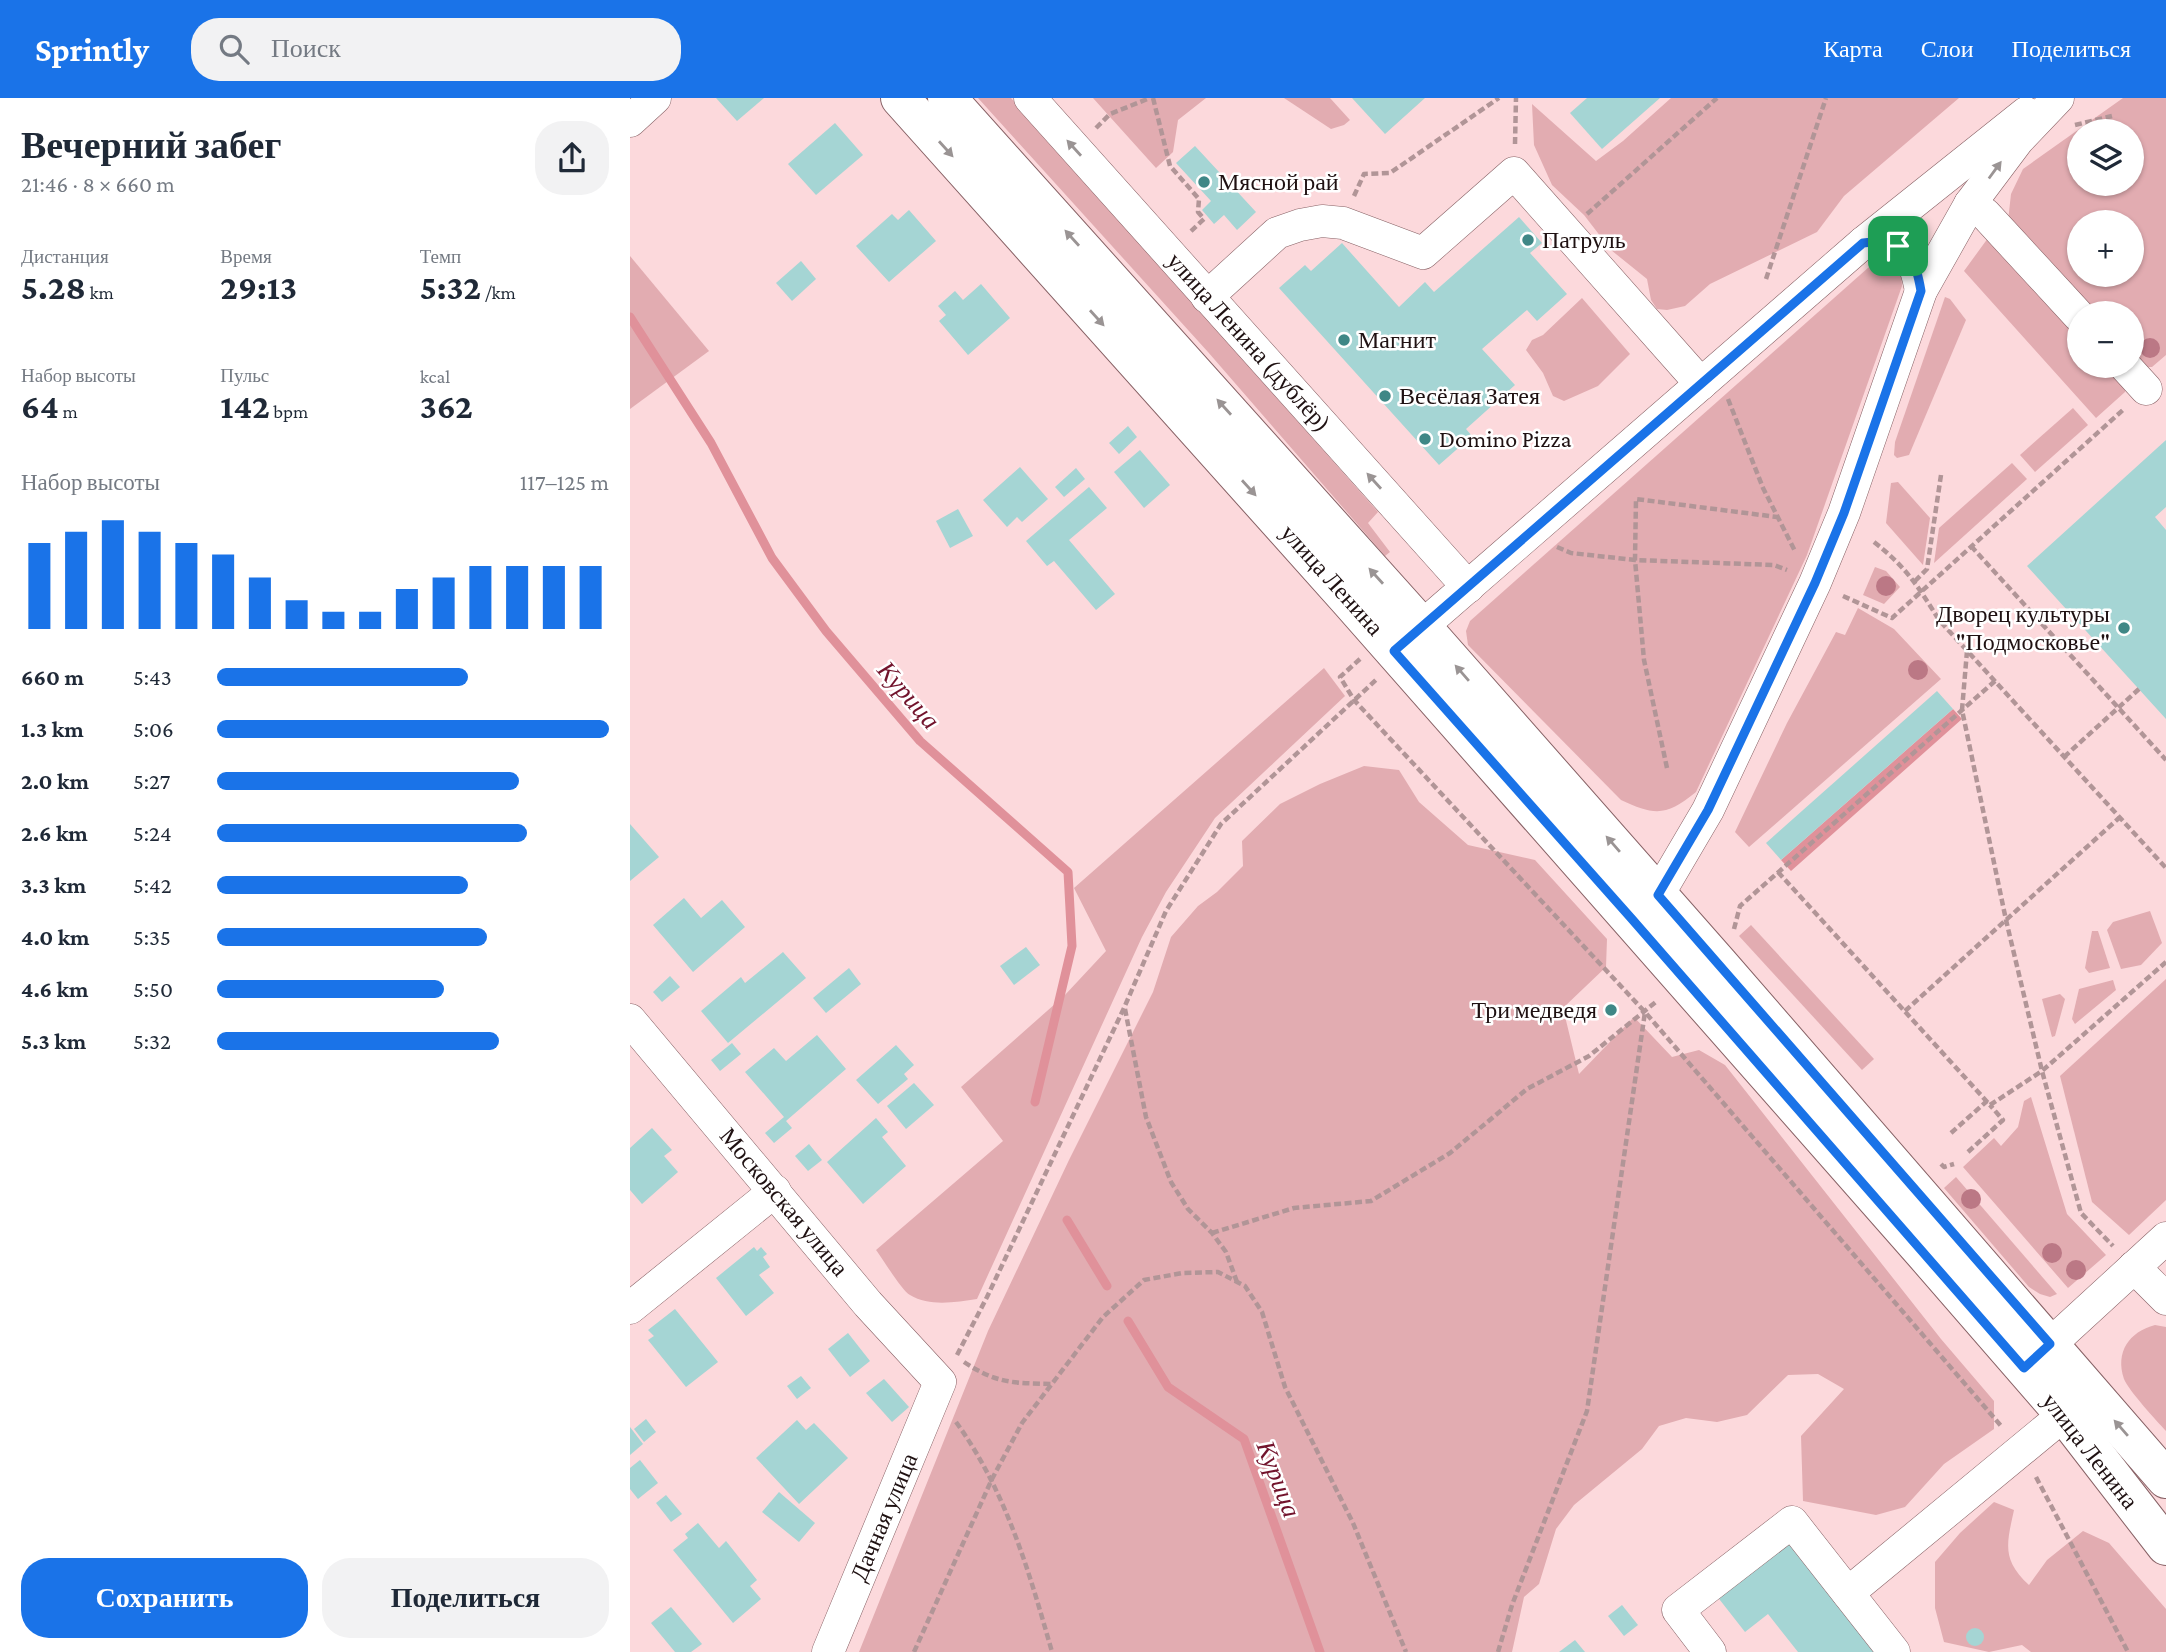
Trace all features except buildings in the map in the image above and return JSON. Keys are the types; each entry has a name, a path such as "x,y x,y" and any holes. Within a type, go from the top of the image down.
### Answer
{"main road":[{"name":"улица Ленина","path":"900,98 1391,651 1645,906 2077,1403 2166,1546"},
{"name":"улица Ленина","path":"947,98 1391,651"},
{"name":"улица Ленина","path":"2077,1403 2166,1479"}],"street":[{"path":"630,121 655,98"},
{"name":"улица Ленина (дублёр)","path":"1030,98 1468,587"},
{"path":"1391,651 1534,530 1714,390 1863,243 2007,126 2047,98"},
{"path":"1645,906 1708,810 1815,583 1844,513 1921,291 1970,204 2018,140 2058,98"},
{"path":"1207,297 1277,233 1300,225 1322,221 1343,223 1423,253 1514,173 1714,390"},
{"path":"1970,204 1985,214 2067,303"},
{"path":"1863,243 1882,241 1898,246 1909,255 1917,267 1921,291"},
{"path":"2136,378 2146,389"},
{"name":"Московская улица","path":"630,1020 869,1304 948,1369"},
{"path":"630,1308 775,1191"},
{"path":"2037,1356 2166,1238"},
{"path":"2134,1267 2166,1299"},
{"name":"Дачная улица","path":"828,1652 948,1369"},
{"path":"1848,1593 2077,1403"},
{"path":"1710,1652 1678,1610 1792,1521 1894,1652"}],"path":[{"path":"1098,126 1111,114 1151,98 1170,166 1199,199 1198,212 1204,219 1192,231"},
{"path":"1343,223 1364,174 1390,173 1499,98"},
{"path":"1514,173 1516,98"},
{"path":"1567,232 1717,98"},
{"path":"1766,279 1826,98"},
{"path":"1842,596 1892,618 2146,389"},
{"path":"1534,530 1551,545 1571,553 1634,560 1774,565 1791,572 1795,548 1714,390"},
{"path":"1915,581 1927,569 1941,475"},
{"path":"1668,768 1644,660 1634,560 1636,499 1777,517"},
{"path":"1874,542 1896,559 1915,581 1939,620 1966,651 2166,868"},
{"path":"1971,546 2166,760"},
{"path":"1052,1652 1024,1555 992,1479 975,1448 947,1409 948,1369 987,1297 1124,1008 1166,911 1221,824 1354,700 1391,651"},
{"path":"1391,651 1340,677 1354,700 1645,1012 2021,1449 2128,1652"},
{"path":"1966,651 1962,710 2006,920 2042,1071 2081,1213 2134,1267"},
{"path":"1731,937 1740,906 1995,681"},
{"path":"2064,757 2139,689"},
{"path":"1905,1011 2119,817"},
{"path":"1779,872 2003,1120 1968,1152"},
{"path":"1951,1133 1989,1103 2042,1071 2166,962"},
{"path":"1124,1008 1146,1117 1171,1182 1188,1209 1226,1252 1237,1282"},
{"path":"1212,1233 1294,1208 1371,1201 1450,1153 1527,1088 1589,1056 1645,1012"},
{"path":"1497,1652 1512,1605 1587,1411 1645,1012"},
{"path":"914,1652 992,1479 1022,1423 1103,1317 1144,1280 1182,1273 1217,1272 1245,1286 1262,1312 1285,1387 1353,1523 1406,1652"},
{"path":"948,1369 1013,1382 1053,1384"}],"shaded area":[{"path":"978,98 1011,98 1378,512 1368,523 1390,552 1385,556 1208,352"},
{"path":"1093,98 1206,98 1178,120 1173,152 1156,168"},
{"path":"1284,98 1330,98 1350,120 1331,129"},
{"path":"1671,98 1959,98 1844,196 1817,232 1710,284 1685,306 1667,310 1657,309 1651,300 1647,279 1611,250 1584,215 1552,185 1534,145 1532,104 1596,161"},
{"path":"2123,98 2166,98 2166,355 2152,367 2144,367 2144,301 2082,301 2069,287 2144,287 2144,210 2067,210 2067,285 2008,221 2011,194 2023,169 2067,138 2067,196 2144,196 2144,119 2093,119"},
{"path":"1988,238 2067,315 2067,378 2126,378 2125,392 2096,418 1964,271"},
{"path":"630,256 709,351 630,409"},
{"path":"1878,259 1888,259 1901,269 1902,286 1807,555 1696,792 1677,806 1660,811 1643,809 1621,800 1468,645 1466,631 1470,621"},
{"path":"1945,297 1950,299 1966,320 1909,455 1897,458 1894,455 1895,442"},
{"path":"1582,298 1630,354 1598,386 1564,401 1553,396 1543,373 1526,350 1532,340 1543,335"},
{"path":"2073,408 2088,425 2035,472 2020,455"},
{"path":"2012,463 2027,479 1934,563 1939,528"},
{"path":"1898,482 1930,518 1923,565 1886,523 1891,483"},
{"path":"1875,567 1886,571 1900,587 1884,604 1863,595"},
{"path":"1858,608 1894,629 1941,679 1749,847 1735,832 1787,723 1836,632 1845,635"},
{"path":"1324,668 1345,696 1215,818 1166,892 1142,937 977,1299 934,1302 910,1295 876,1250 1003,1141 961,1087 1064,996 1106,951 1074,888"},
{"path":"1953,709 1962,719 1791,871 1781,860"},
{"path":"1364,766 1399,770 1419,802 1468,845 1535,860 1607,939 1606,967 1563,1008 1579,1074 1634,1017 1672,1057 1699,1050 1725,1065 1941,1339 1994,1401 1994,1429 1944,1464 1905,1507 1876,1515 1803,1501 1801,1436 1844,1389 1818,1374 1788,1375 1747,1415 1717,1422 1686,1418 1659,1426 1642,1449 1574,1505 1556,1529 1539,1584 1524,1597 1512,1652 859,1652 988,1331 1153,992 1171,937 1198,906 1217,892 1243,866 1242,841 1280,804"},
{"path":"2150,911 2162,943 2141,965 2121,969 2107,930 2113,922"},
{"path":"1751,925 1874,1059 1862,1070 1739,936"},
{"path":"2092,931 2098,931 2110,968 2089,973 2085,968"},
{"path":"2166,979 2166,1200 2129,1235 2092,1202 2060,1076"},
{"path":"2113,980 2116,990 2075,1024 2072,1019 2079,989"},
{"path":"2060,994 2065,999 2055,1036 2052,1037 2042,999"},
{"path":"2031,1097 2067,1214 2106,1255 2068,1288 1963,1167 1994,1138 2001,1146 2018,1127 2024,1101"},
{"path":"1956,1177 2057,1294 2050,1297 2029,1287 1944,1188"},
{"path":"2155,1325 2166,1327 2166,1431 2131,1391 2124,1379 2121,1360 2131,1338"},
{"path":"1994,1502 2014,1510 2008,1550 2014,1567 2029,1585 2047,1560 2083,1531 2109,1543 2166,1609 2166,1652 2031,1652 2022,1645 1989,1652 1944,1642 1935,1608 1935,1562 1960,1533"}],"waterway":[{"name":"Курица","path":"630,317 711,443 772,558 826,631 920,741 1068,872 1072,946 1035,1102"},
{"name":"Курица","path":"1067,1220 1107,1286"},
{"name":"Курица","path":"1128,1321 1168,1387 1244,1439 1320,1652"}],"place":[{"name":"Мясной рай","path":"1204,182"},
{"name":"Патруль","path":"1528,240"},
{"name":"Магнит","path":"1344,340"},
{"name":"Весёлая Затея","path":"1385,396"},
{"name":"Domino Pizza","path":"1425,439"},
{"name":"Дворец культуры \"Подмосковье\"","path":"2124,628"},
{"name":"Три медведя","path":"1611,1010"}],"route":[{"path":"1882,241 1898,246 1909,255 1917,267 1921,291 1844,513 1815,583 1708,810 1658,895 2050,1344 2024,1368 1394,651 1863,243 1882,241"}]}
